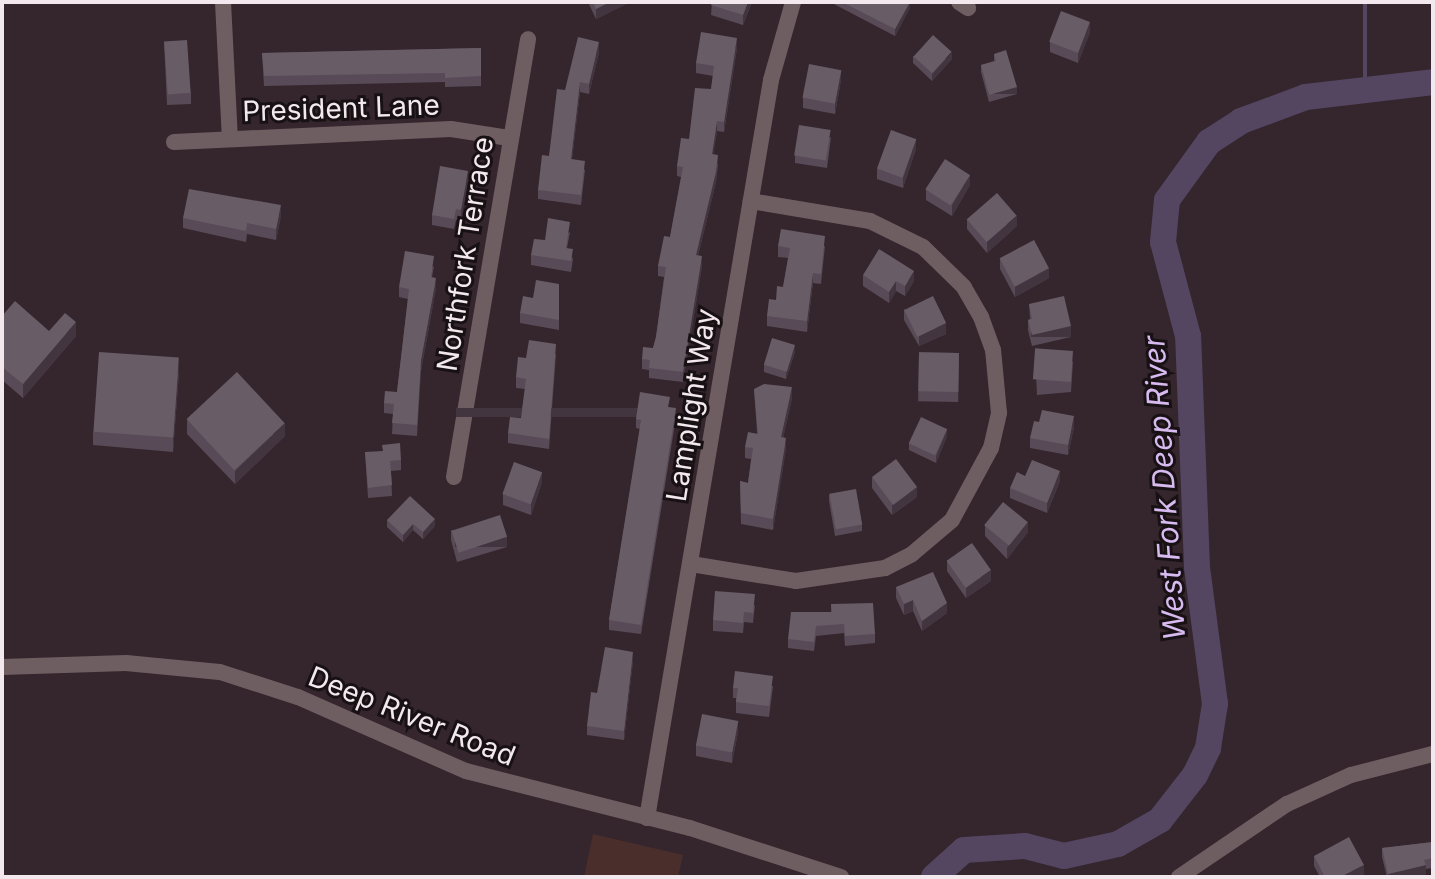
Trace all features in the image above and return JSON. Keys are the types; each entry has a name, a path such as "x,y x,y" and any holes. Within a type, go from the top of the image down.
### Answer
{"street":[{"path":"223,2 230,138"},
{"name":"Lamplight Way","path":"647,818 776,54 793,2"},
{"name":"Northfork Terrace","path":"454,477 528,39"},
{"name":"President Lane","path":"174,142 451,129 509,138"},
{"path":"691,564 796,581 885,568 912,554 952,520 991,448 999,413 993,350 981,317 964,287 923,247 870,221 751,201"},
{"name":"Deep River Road","path":"2,667 126,663 220,672 298,697 466,771 647,818 841,877"},
{"path":"1179,877 1287,804 1351,775 1433,754"}],"shaded area":[{"path":"593,834 683,855 678,877 584,877"}],"building":[{"path":"593,2 610,2 596,9"},
{"path":"712,2 748,2 743,15 711,5"},
{"path":"842,2 910,2 895,29"},
{"path":"1061,11 1090,22 1078,53 1049,42"},
{"path":"701,32 737,38 724,122 717,121 712,154 718,155 716,172 696,255 702,256 683,372 649,368 650,360 642,359 643,347 653,348 656,337 666,267 658,266 664,236 670,237 683,167 677,166 681,138 689,139 695,88 711,89 714,66 696,63"},
{"path":"933,35 952,52 932,73 914,57"},
{"path":"578,37 599,42 589,84 580,82 571,159 585,161 581,195 538,190 542,155 549,156 557,89 565,90"},
{"path":"187,40 191,93 168,94 164,42"},
{"path":"481,48 481,76 445,78 445,73 264,76 262,53"},
{"path":"1006,50 1017,87 989,95 981,65 996,61 994,54"},
{"path":"809,64 841,70 835,104 803,97"},
{"path":"799,125 831,130 826,161 794,156"},
{"path":"891,130 916,139 902,178 877,169"},
{"path":"945,159 970,175 951,206 925,189"},
{"path":"440,166 468,171 461,210 456,209 454,219 432,215"},
{"path":"189,189 281,205 276,229 247,223 246,231 183,218"},
{"path":"997,193 1017,216 986,242 967,219"},
{"path":"548,218 570,222 566,248 573,249 571,261 531,255 534,239 545,240"},
{"path":"781,229 825,236 821,274 813,273 807,321 767,316 769,299 776,300 777,286 783,287 790,248 778,246"},
{"path":"1034,240 1049,268 1015,287 1000,258"},
{"path":"879,249 914,271 905,286 896,281 889,292 863,275"},
{"path":"405,251 434,256 431,277 436,278 421,360 417,425 392,423 394,404 384,403 385,391 397,392 409,289 399,287"},
{"path":"536,280 559,284 559,320 520,313 523,296 533,298"},
{"path":"933,296 946,323 917,337 904,310"},
{"path":"1064,296 1071,326 1032,335 1028,320 1032,319 1029,304"},
{"path":"15,301 49,331 65,313 76,322 23,384 2,367 2,316"},
{"path":"772,338 795,345 787,372 764,365"},
{"path":"529,340 556,344 549,439 508,433 510,417 521,418 526,379 516,377 518,357 526,358"},
{"path":"1035,348 1073,351 1071,382 1033,379"},
{"path":"99,352 179,358 173,437 93,432"},
{"path":"919,352 959,353 958,392 918,391"},
{"path":"237,372 285,423 234,470 187,419"},
{"path":"764,384 792,387 781,437 786,438 773,519 741,513 740,481 748,483 753,448 745,447 748,432 758,434 754,389"},
{"path":"640,392 670,397 668,407 676,408 641,625 609,620 641,420 636,419"},
{"path":"1042,410 1074,416 1068,445 1030,438 1034,421 1039,422"},
{"path":"921,417 947,429 935,456 909,443"},
{"path":"400,443 401,460 390,461 392,485 368,488 365,452 383,451 382,445"},
{"path":"896,459 917,487 893,505 872,477"},
{"path":"1032,460 1060,471 1047,503 1010,488 1017,472 1025,476"},
{"path":"514,462 542,472 531,504 502,494"},
{"path":"856,489 862,524 836,529 829,494"},
{"path":"410,496 435,519 423,532 413,524 403,535 387,520"},
{"path":"1003,502 1028,522 1009,545 984,525"},
{"path":"500,515 507,537 459,553 451,531"},
{"path":"972,543 991,570 966,588 947,561"},
{"path":"933,572 947,603 922,621 913,600 904,604 896,587"},
{"path":"715,591 755,594 753,613 744,612 743,623 713,620"},
{"path":"873,603 875,634 845,636 844,624 816,626 814,642 788,639 791,612 832,612 831,604"},
{"path":"605,647 633,652 624,731 587,726 591,692 597,693"},
{"path":"735,671 773,676 769,706 736,702 738,688 733,688"},
{"path":"702,714 738,721 732,752 696,745"},
{"path":"1349,837 1364,865 1345,877 1325,877 1314,856"},
{"path":"1433,842 1433,858 1424,860 1426,865 1388,874 1382,848"}],"waterway":[{"path":"1365,2 1365,93"},
{"name":"West Fork Deep River","path":"934,877 964,850 1025,846 1064,856 1118,844 1160,820 1195,775 1208,748 1215,704 1197,567 1188,336 1163,242 1167,200 1209,142 1241,121 1306,97 1433,82"}]}
